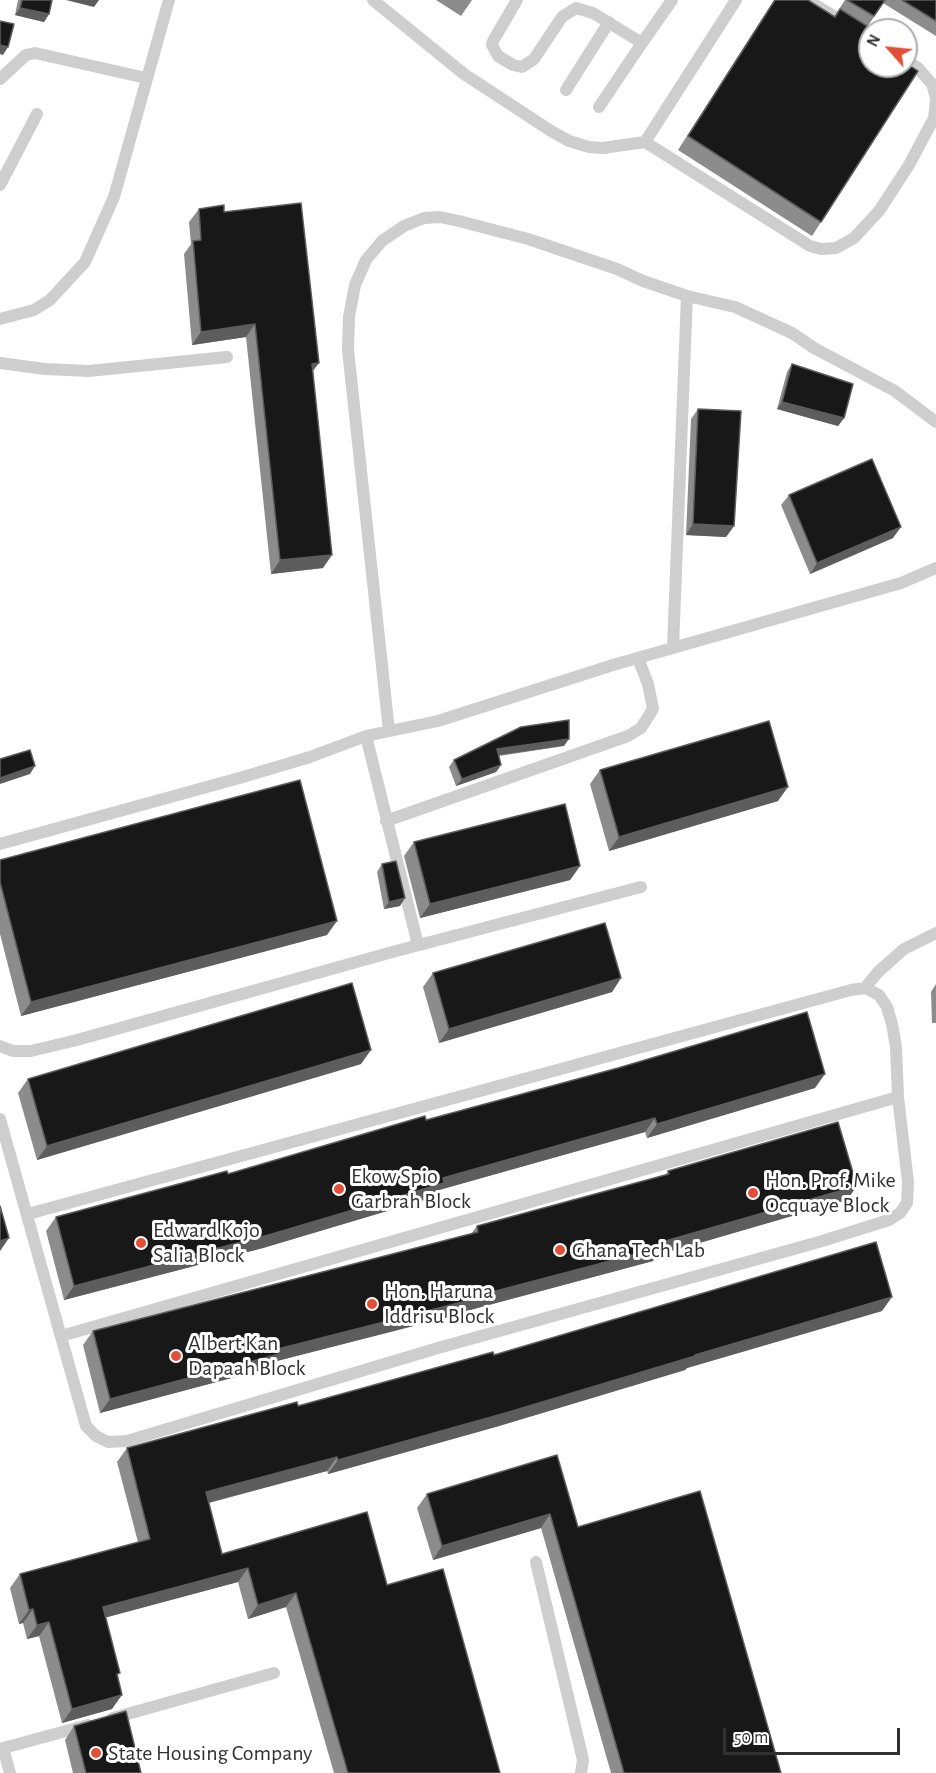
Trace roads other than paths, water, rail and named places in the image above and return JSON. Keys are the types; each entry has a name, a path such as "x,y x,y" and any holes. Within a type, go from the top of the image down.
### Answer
{"lane":[{"path":"0,319 34,310 50,300 84,262 114,197 169,0"},
{"path":"373,0 464,74 569,141 589,147 603,148 645,142 810,246 821,249 836,248 854,238 879,212 909,165 934,118 936,100 932,84 918,68"},
{"path":"518,0 492,45 498,56 518,67 527,65 534,59 562,17 576,8 584,9 609,22 642,43"},
{"path":"599,107 672,0"},
{"path":"645,142 736,0"},
{"path":"807,0 858,31"},
{"path":"566,90 609,22"},
{"path":"0,79 26,55 35,53 146,78"},
{"path":"0,185 37,114"},
{"path":"389,731 348,350 349,317 355,285 366,260 382,241 405,226 424,218 440,217 528,239 687,296 735,307 792,333 831,358 894,391 936,422"},
{"path":"673,647 687,296"},
{"path":"0,363 45,369 89,371 227,357"},
{"path":"0,844 243,777 310,757 366,735 438,721 673,647 901,583 936,568"},
{"path":"386,821 628,736 641,728 653,709 648,684 638,658"},
{"path":"366,735 418,945"},
{"path":"0,1046 12,1050 30,1051 77,1040 418,945 641,887"},
{"path":"865,988 878,972 904,949 936,933"},
{"path":"0,1119 86,1426 96,1436 108,1442 128,1440 438,1348 851,1233 889,1220 900,1213 908,1203 908,1182 898,1097 896,1047 887,1007 879,995 865,988 850,990 28,1214"},
{"path":"61,1336 898,1097"},
{"path":"536,1562 583,1760 581,1773"},
{"path":"10,1773 2,1749 274,1673"}],"place":[{"name":"Ekow Spio Garbrah Block","path":"339,1189"},
{"name":"Hon. Prof. Mike Ocquaye Block","path":"753,1193"},
{"name":"Edward Kojo Salia Block","path":"141,1243"},
{"name":"Ghana Tech Lab","path":"560,1250"},
{"name":"Hon. Haruna Iddrisu Block","path":"372,1304"},
{"name":"Albert Kan Dapaah Block","path":"176,1356"},
{"name":"State Housing Company","path":"96,1753"}]}
